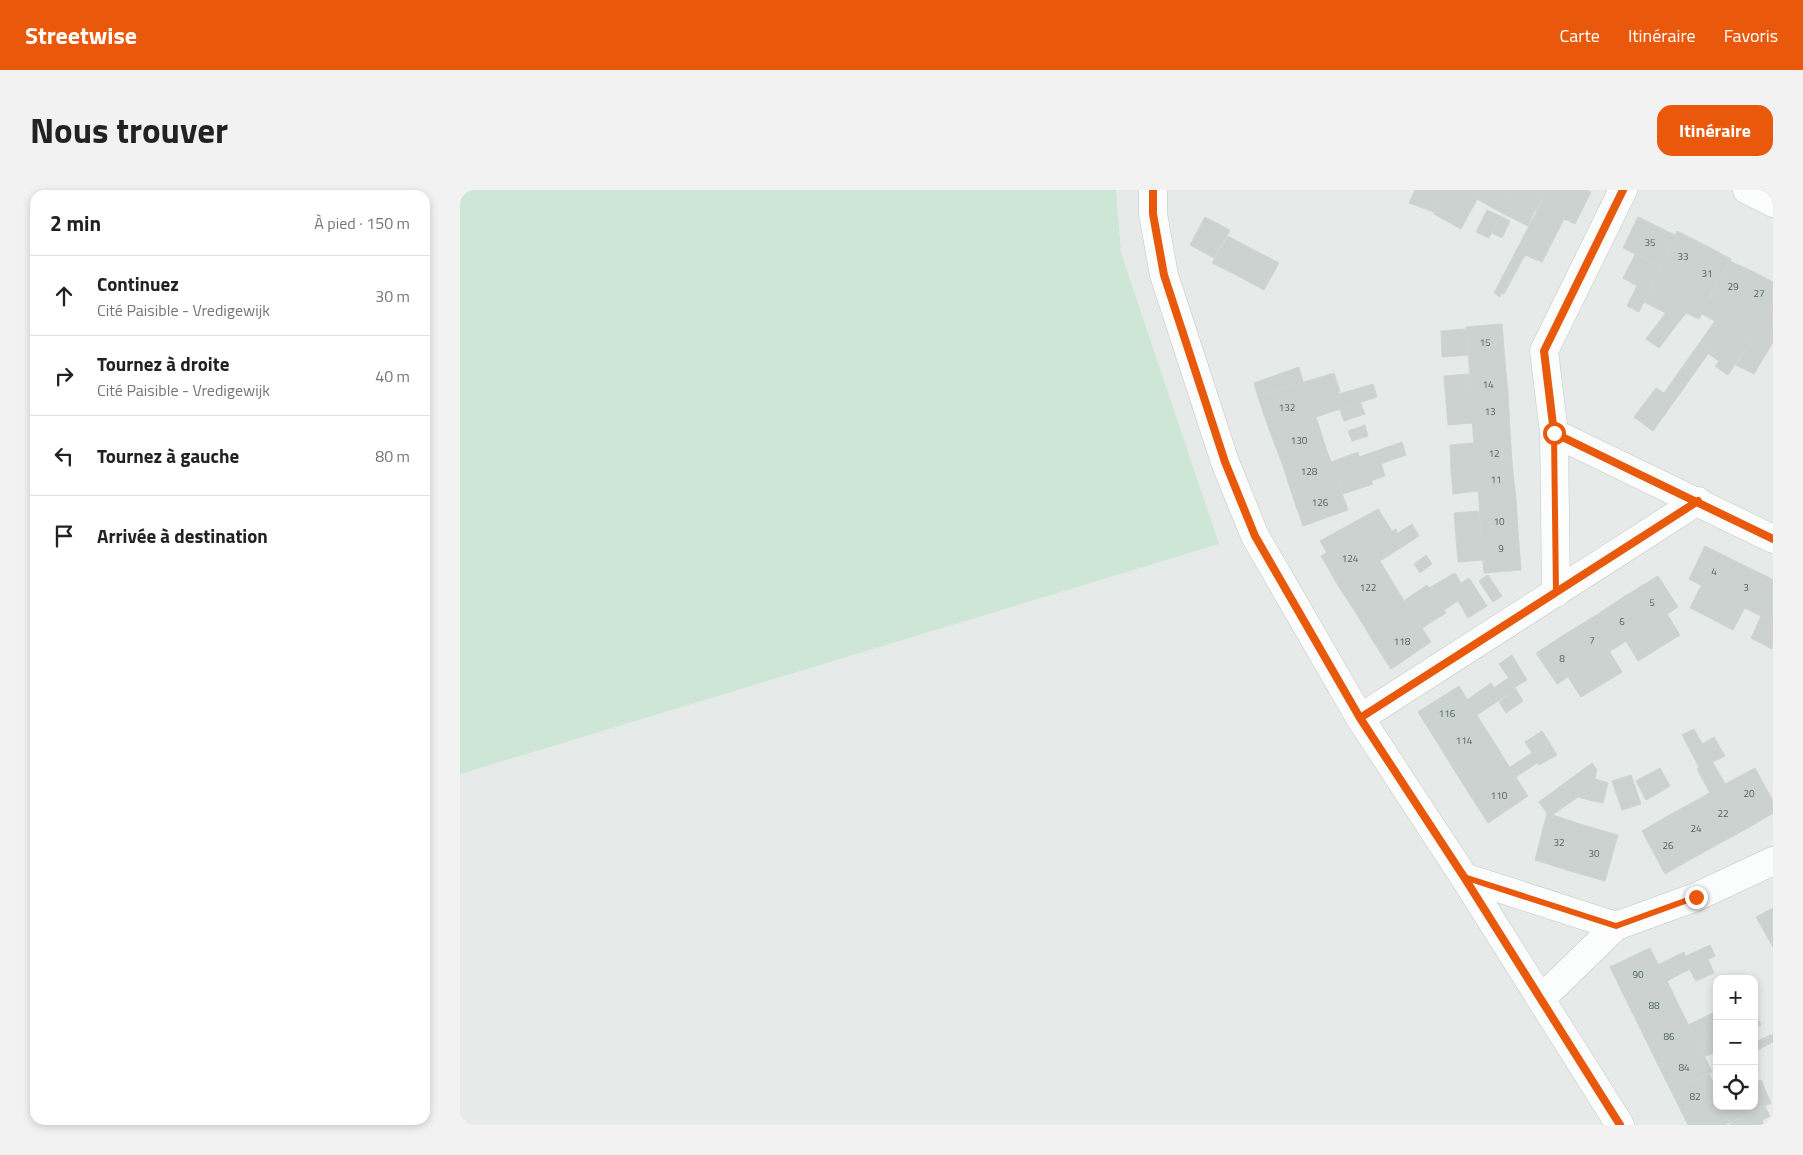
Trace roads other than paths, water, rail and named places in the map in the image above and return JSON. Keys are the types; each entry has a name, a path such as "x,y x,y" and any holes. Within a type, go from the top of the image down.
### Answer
{"street":[{"path":"1153,190 1154,214 1164,275 1225,462 1255,536 1360,718 1464,877 1620,1125"},
{"path":"1556,593 1554,433 1544,351 1623,190"},
{"path":"1747,190 1773,203"},
{"path":"1554,433 1698,501 1773,539"},
{"path":"1360,718 1698,501"},
{"path":"1541,999 1616,926 1696,897 1773,861"},
{"path":"1464,877 1616,926"}]}
